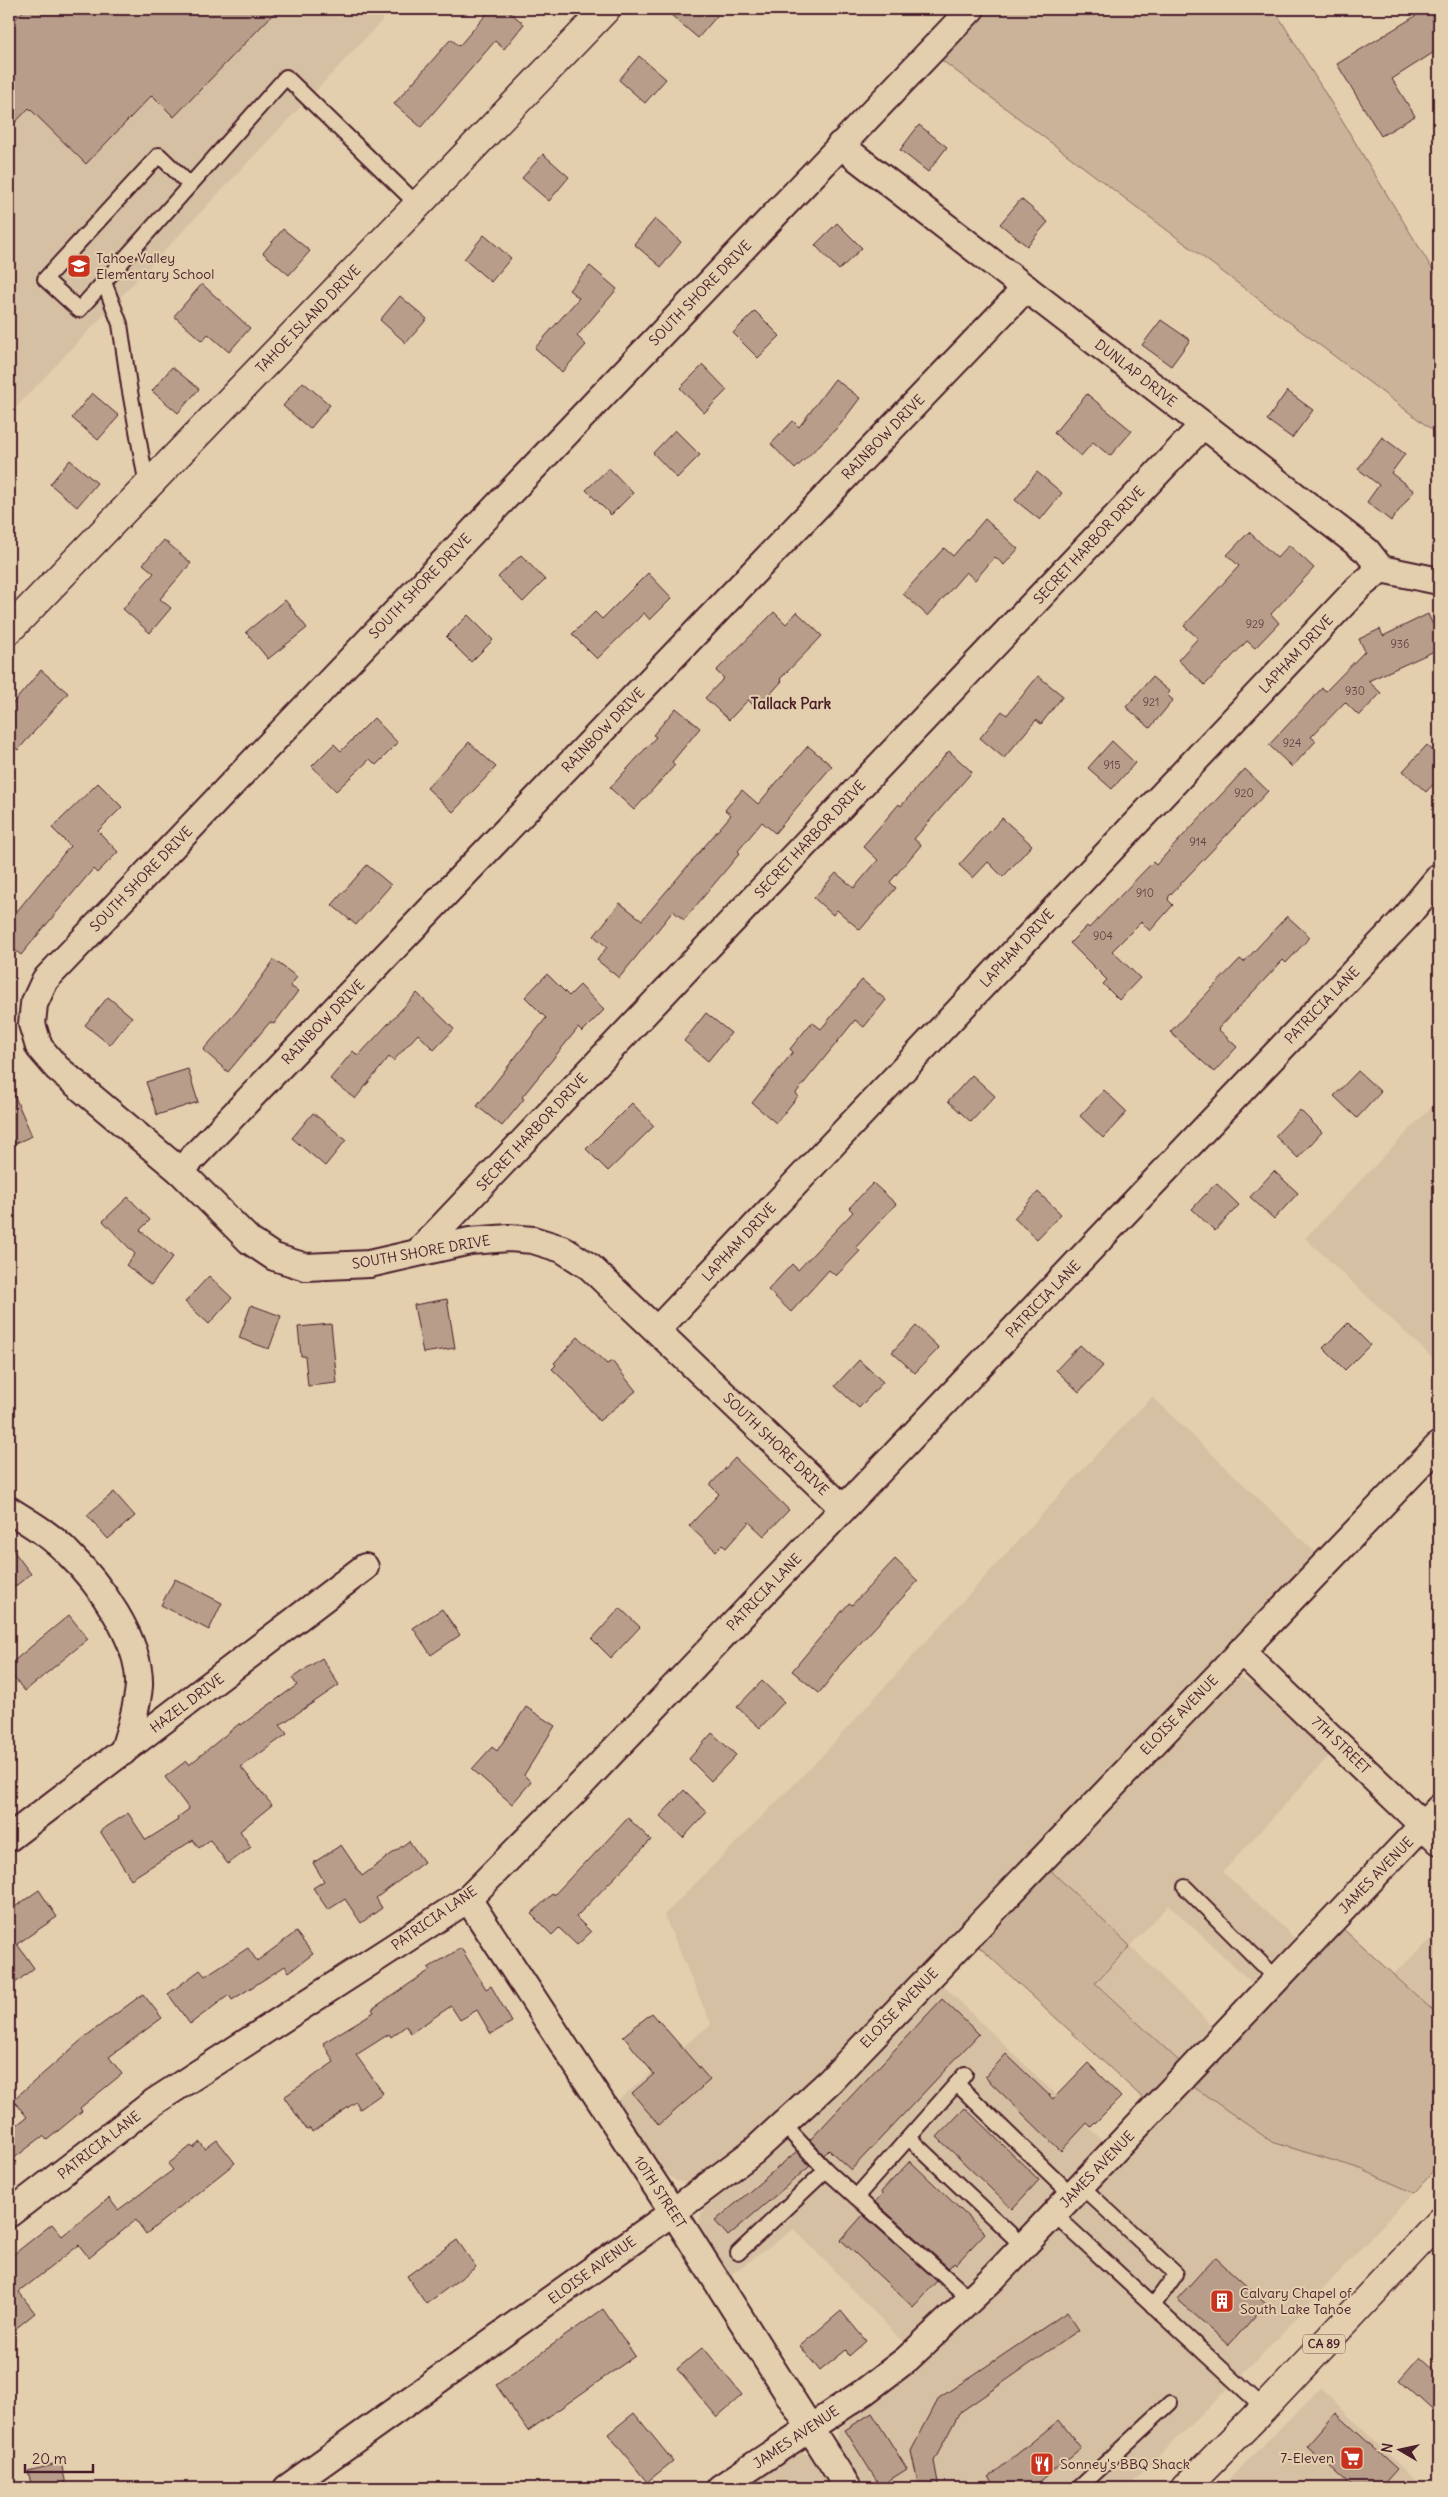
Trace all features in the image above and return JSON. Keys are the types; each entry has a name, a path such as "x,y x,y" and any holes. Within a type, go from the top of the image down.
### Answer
{"street":[{"name":"TAHOE ISLAND DRIVE","path":"9,630 606,9"},
{"name":"SOUTH SHORE DRIVE","path":"843,1508 590,1267 562,1249 533,1240 509,1238 470,1242 369,1264 334,1267 306,1267 274,1257 250,1241 180,1171 57,1068 39,1047 32,1024 34,1004 45,980 971,9"},
{"name":"DUNLAP DRIVE","path":"840,145 1367,551 1381,570"},
{"name":"RAINBOW DRIVE","path":"180,1171 1026,288"},
{"name":"SECRET HARBOR DRIVE","path":"418,1252 1202,425"},
{"path":"1381,570 1439,581"},
{"name":"LAPHAM DRIVE","path":"657,1330 1359,587 1381,570"},
{"name":"PATRICIA LANE","path":"9,2214 154,2102 468,1899 576,1790 1406,917 1439,877"},
{"name":"ELOISE AVENUE","path":"287,2488 673,2212 754,2151 830,2081 1439,1445"},
{"path":"9,1510 66,1550 94,1581 116,1612 132,1649 139,1684 134,1719 123,1752"},
{"name":"HAZEL DRIVE","path":"9,1838 365,1567"},
{"name":"7TH STREET","path":"1242,1651 1434,1825"},
{"name":"JAMES AVENUE","path":"720,2488 864,2392 907,2359 971,2300 1277,1980 1434,1825"},
{"name":"10TH STREET","path":"468,1899 673,2212 848,2488"},
{"name":"CA 89","path":"1185,2488 1264,2408 1439,2222"}],"lane":[{"path":"190,185 159,155 45,279 79,310 286,77 418,205"},
{"path":"104,282 120,324 147,486"},
{"path":"1185,1887 1277,1980"},
{"path":"856,2197 961,2079 1076,2190 1176,2274 1153,2306"},
{"path":"783,2124 826,2170 971,2300"},
{"path":"909,2138 1023,2246"},
{"path":"738,2253 826,2170"},
{"path":"1054,2214 1264,2408"},
{"path":"1080,2488 1170,2403"}],"shaded area":[{"name":"Tahoe Valley Elementary School","path":"9,9 393,9 9,415"},
{"path":"990,9 1274,9 1439,280 1439,435 940,59"},
{"path":"1439,1099 1439,1364 1305,1238"},
{"path":"1152,1397 1317,1554 818,2074 759,2131 713,2168 690,2183 676,2181 665,2173 617,2101 711,2024 664,1915 818,1760 1095,1456"},
{"path":"1240,1677 1254,1685 1330,1755 1223,1872 1297,1940 1253,1984 1169,1905 1130,1946 1214,2027 1180,2062 1095,1983 1049,1869 1230,1678"},
{"path":"1049,1869 1130,1946 1095,1983 1180,2062 1145,2100 978,1946"},
{"path":"1341,1927 1393,1974 1439,1932 1439,2165 1258,2359 1126,2488 863,2488 839,2452 836,2440 839,2428 946,2341 990,2298"},
{"path":"1341,1927 1439,2016 1439,2165 1414,2193 1361,2169 1272,2142 1191,2085"},
{"path":"942,1984 1105,2143 984,2271 904,2343 794,2229 729,2276 702,2233 699,2220 704,2208 770,2156 804,2125"},
{"path":"1320,2388 1423,2488 1220,2488"},
{"path":"799,2452 809,2455 831,2488 737,2488 785,2454"}],"building":[{"path":"25,9 278,9 174,117 152,95 86,164 29,108 9,129 9,26"},
{"path":"491,9 506,9 524,24 504,49 495,41 421,127 394,104 451,39 459,46"},
{"path":"664,9 723,9 698,38"},
{"path":"1427,9 1439,9 1439,49 1392,79 1415,116 1381,136 1337,64"},
{"path":"639,56 666,79 645,103 619,80"},
{"path":"919,125 947,147 928,172 900,150"},
{"path":"543,154 569,177 549,201 522,178"},
{"path":"1021,199 1048,222 1027,246 1000,224"},
{"path":"655,219 681,242 661,267 634,244"},
{"path":"837,223 862,248 839,270 815,245"},
{"path":"283,229 310,251 289,275 263,253"},
{"path":"484,235 511,258 491,282 464,259"},
{"path":"590,266 617,289 577,336 586,345 562,372 535,348 579,298 569,290"},
{"path":"202,284 250,328 229,352 208,334 202,341 174,316"},
{"path":"400,296 427,319 406,343 380,320"},
{"path":"755,311 780,336 758,358 733,333"},
{"path":"1161,320 1190,340 1171,366 1142,345"},
{"path":"703,365 727,390 704,413 680,388"},
{"path":"172,367 199,389 178,413 152,391"},
{"path":"835,379 860,398 839,426 795,469 771,444 793,421 799,427"},
{"path":"303,382 330,405 310,429 283,406"},
{"path":"1287,391 1313,410 1292,438 1267,420"},
{"path":"92,393 119,416 98,440 72,418"},
{"path":"1087,394 1132,431 1110,456 1093,442 1081,456 1054,433"},
{"path":"675,430 700,455 677,478 653,453"},
{"path":"1382,437 1405,454 1391,473 1414,491 1391,521 1367,502 1379,485 1358,469"},
{"path":"70,460 97,483 77,507 50,484"},
{"path":"609,468 633,493 611,515 586,490"},
{"path":"1037,472 1062,493 1040,520 1015,500"},
{"path":"985,519 1018,549 1004,565 995,557 975,580 966,572 928,616 903,594 944,548 953,556"},
{"path":"1249,532 1277,558 1289,545 1314,568 1271,614 1279,623 1255,648 1247,641 1205,685 1178,660 1198,638 1184,626 1239,566 1227,555"},
{"path":"164,540 191,563 160,599 171,608 150,633 123,609 154,573 143,564"},
{"path":"521,555 545,580 523,602 498,577"},
{"path":"648,573 672,598 650,620 644,613 597,659 572,634 595,612 602,619"},
{"path":"285,600 307,628 268,659 246,632"},
{"path":"774,612 786,624 797,612 822,636 780,679 782,681 757,709 748,700 729,720 705,698 724,678 716,671"},
{"path":"1428,614 1439,638 1439,649 1368,681 1381,693 1359,716 1345,702 1311,737 1316,741 1292,767 1269,745 1322,688 1326,691 1365,651 1359,639 1380,629 1383,636"},
{"path":"468,615 493,640 471,662 446,637"},
{"path":"41,670 68,693 18,750 9,742 9,708"},
{"path":"1038,676 1063,696 1041,724 1036,720 1004,758 980,738 1002,711 1007,715"},
{"path":"1152,677 1170,692 1167,695 1173,700 1150,728 1126,707"},
{"path":"676,708 700,728 672,762 675,765 634,810 610,788 656,737 653,735"},
{"path":"374,718 398,743 376,765 370,759 336,791 312,766 334,744 341,751"},
{"path":"1112,741 1135,763 1112,789 1088,768"},
{"path":"469,742 496,767 453,812 427,788"},
{"path":"1427,745 1439,757 1439,778 1426,792 1403,771"},
{"path":"808,746 832,766 775,833 762,822 738,851 740,853 684,920 673,911 619,978 597,960 607,947 594,936 620,903 642,920 731,815 725,810 742,790 758,804"},
{"path":"949,751 972,772 914,839 921,845 890,882 896,888 860,930 837,910 833,915 814,898 836,873 854,888 878,860 863,846"},
{"path":"1245,769 1268,791 1169,896 1168,900 1173,905 1150,931 1141,922 1112,951 1140,978 1119,1000 1103,984 1107,980 1070,943 1087,926 1089,928 1153,862 1156,865"},
{"path":"98,783 122,807 98,831 118,852 97,873 93,869 21,955 9,945 9,921 70,846 52,828"},
{"path":"1002,818 1032,845 1003,877 988,862 973,878 959,865"},
{"path":"367,865 391,885 356,925 332,905"},
{"path":"1287,916 1310,937 1286,963 1283,960 1218,1029 1237,1047 1214,1072 1170,1032 1240,959 1244,962"},
{"path":"274,960 297,977 290,986 298,991 274,1024 270,1022 228,1072 203,1050 238,1010"},
{"path":"547,974 569,996 580,985 604,1010 582,1032 578,1028 522,1097 524,1099 502,1126 477,1106 546,1018 525,997"},
{"path":"862,980 886,1000 864,1027 855,1020 796,1093 798,1096 776,1123 752,1103 793,1052 790,1049 812,1022 821,1029"},
{"path":"417,993 454,1029 434,1050 418,1034 393,1061 389,1057 355,1099 330,1079 353,1051 358,1056"},
{"path":"108,997 132,1017 110,1045 85,1025"},
{"path":"706,1013 731,1033 708,1061 684,1041"},
{"path":"188,1069 198,1102 157,1115 146,1082"},
{"path":"1358,1071 1381,1092 1357,1118 1334,1096"},
{"path":"972,1075 995,1096 971,1122 948,1101"},
{"path":"9,1083 32,1136 9,1146"},
{"path":"1104,1090 1127,1112 1103,1138 1080,1116"},
{"path":"632,1103 654,1126 608,1171 586,1149"},
{"path":"1300,1110 1322,1132 1298,1158 1275,1136"},
{"path":"313,1113 346,1140 325,1166 292,1138"},
{"path":"1274,1171 1298,1193 1274,1219 1250,1197"},
{"path":"873,1183 896,1204 856,1247 860,1251 836,1276 829,1270 791,1312 768,1290 792,1264 798,1270 853,1212 849,1208"},
{"path":"1216,1183 1239,1205 1215,1231 1192,1209"},
{"path":"1038,1192 1061,1214 1037,1239 1014,1218"},
{"path":"128,1197 150,1220 140,1230 173,1257 151,1285 126,1265 135,1254 103,1221"},
{"path":"209,1276 232,1298 209,1324 185,1302"},
{"path":"447,1299 455,1348 423,1353 414,1305"},
{"path":"251,1305 281,1316 269,1349 239,1338"},
{"path":"1348,1323 1370,1345 1345,1370 1323,1348"},
{"path":"331,1324 337,1383 308,1386 305,1356 301,1356 298,1327"},
{"path":"916,1326 939,1348 915,1373 892,1352"},
{"path":"578,1337 607,1364 612,1361 636,1391 599,1421 572,1388 552,1369 556,1365 554,1363"},
{"path":"1080,1345 1103,1366 1079,1392 1056,1370"},
{"path":"859,1360 883,1382 859,1408 835,1386"},
{"path":"735,1458 789,1510 764,1536 749,1522 726,1548 722,1545 716,1551 689,1526 719,1494 710,1485"},
{"path":"114,1492 135,1516 108,1539 87,1515"},
{"path":"9,1545 31,1574 9,1591"},
{"path":"895,1559 918,1581 838,1667 819,1693 792,1671 849,1603 852,1605"},
{"path":"175,1579 222,1603 209,1630 161,1605"},
{"path":"620,1608 640,1627 611,1658 592,1639"},
{"path":"442,1609 460,1635 431,1655 413,1628"},
{"path":"69,1615 88,1639 25,1691 9,1672 9,1665"},
{"path":"322,1658 339,1685 280,1725 287,1734 241,1767 272,1805 240,1831 251,1847 228,1864 210,1840 199,1848 193,1840 131,1879 100,1831 128,1813 146,1840 178,1820 177,1818 189,1809 165,1777 186,1761 189,1765 240,1723 241,1725 297,1685 292,1678"},
{"path":"762,1681 784,1702 760,1728 737,1707"},
{"path":"526,1707 555,1726 524,1775 531,1782 512,1804 472,1769 492,1747 497,1751"},
{"path":"712,1733 736,1755 711,1781 689,1759"},
{"path":"684,1790 707,1812 683,1838 660,1816"},
{"path":"628,1818 651,1840 576,1917 591,1932 577,1945 559,1928 552,1935 531,1914 553,1893 554,1895"},
{"path":"409,1841 424,1862 376,1898 382,1908 361,1923 345,1899 328,1910 313,1888 324,1881 313,1863 341,1845 362,1876"},
{"path":"39,1890 57,1917 17,1944 34,1968 9,1988 9,1911"},
{"path":"296,1932 313,1954 289,1972 285,1966 232,2000 229,1995 190,2024 168,1994 200,1970 205,1976 248,1948 257,1961"},
{"path":"461,1948 486,1989 491,1986 512,2022 491,2034 477,2010 460,2020 451,2006 411,2033 406,2026 391,2037 389,2034 356,2055 383,2093 360,2109 356,2102 312,2132 310,2128 307,2130 284,2097 334,2062 323,2043 374,2012 372,2009 430,1970 428,1968"},
{"path":"143,1994 162,2018 109,2057 122,2074 80,2108 82,2111 47,2140 43,2136 9,2162 9,2131 27,2117 13,2100 86,2036"},
{"path":"942,1999 979,2034 851,2170 829,2150 824,2155 810,2140"},
{"path":"652,2013 710,2080 659,2125 632,2093 654,2074 623,2036"},
{"path":"1006,2054 1053,2099 1088,2063 1121,2097 1091,2127 1087,2123 1061,2151 985,2077"},
{"path":"965,2108 1039,2180 1012,2209 937,2137"},
{"path":"217,2140 235,2163 146,2234 136,2220 89,2258 79,2245 19,2292 35,2313 9,2334 9,2258 52,2224 62,2236 109,2198 118,2210 173,2170 168,2164 191,2146 193,2148 200,2142 205,2149"},
{"path":"797,2151 810,2166 728,2236 715,2221"},
{"path":"910,2161 985,2233 956,2264 954,2262 949,2268 875,2202 882,2194 881,2192"},
{"path":"863,2215 937,2281 913,2307 841,2240"},
{"path":"457,2240 476,2267 426,2304 407,2276"},
{"name":"Calvary Chapel of South Lake Tahoe","path":"1215,2257 1266,2304 1229,2345 1177,2299"},
{"path":"603,2309 635,2356 528,2431 496,2385"},
{"path":"841,2311 866,2341 849,2356 846,2350 820,2371 800,2346"},
{"path":"1067,2312 1079,2330 959,2413 934,2461 939,2488 919,2488 911,2451 939,2398"},
{"path":"703,2347 742,2395 717,2417 677,2369"},
{"path":"1420,2356 1439,2374 1439,2416 1399,2380"},
{"path":"634,2413 673,2461 647,2482 608,2434"},
{"path":"872,2413 907,2469 880,2486 845,2430"},
{"name":"7-Eleven","path":"1336,2413 1397,2469 1380,2488 1354,2488 1307,2446"},
{"path":"1059,2420 1081,2448 1032,2488 998,2488 989,2477"},
{"path":"61,2463 67,2488 32,2488 28,2471"}],"place":[{"name":"Tahoe Valley Elementary School","path":"79,266"},
{"name":"Calvary Chapel of South Lake Tahoe","path":"1222,2301"},
{"name":"7-Eleven","path":"1352,2458"},
{"name":"Sonney's BBQ Shack","path":"1042,2464"}],"district":[{"name":"Tallack Park","path":"791,704"}]}
